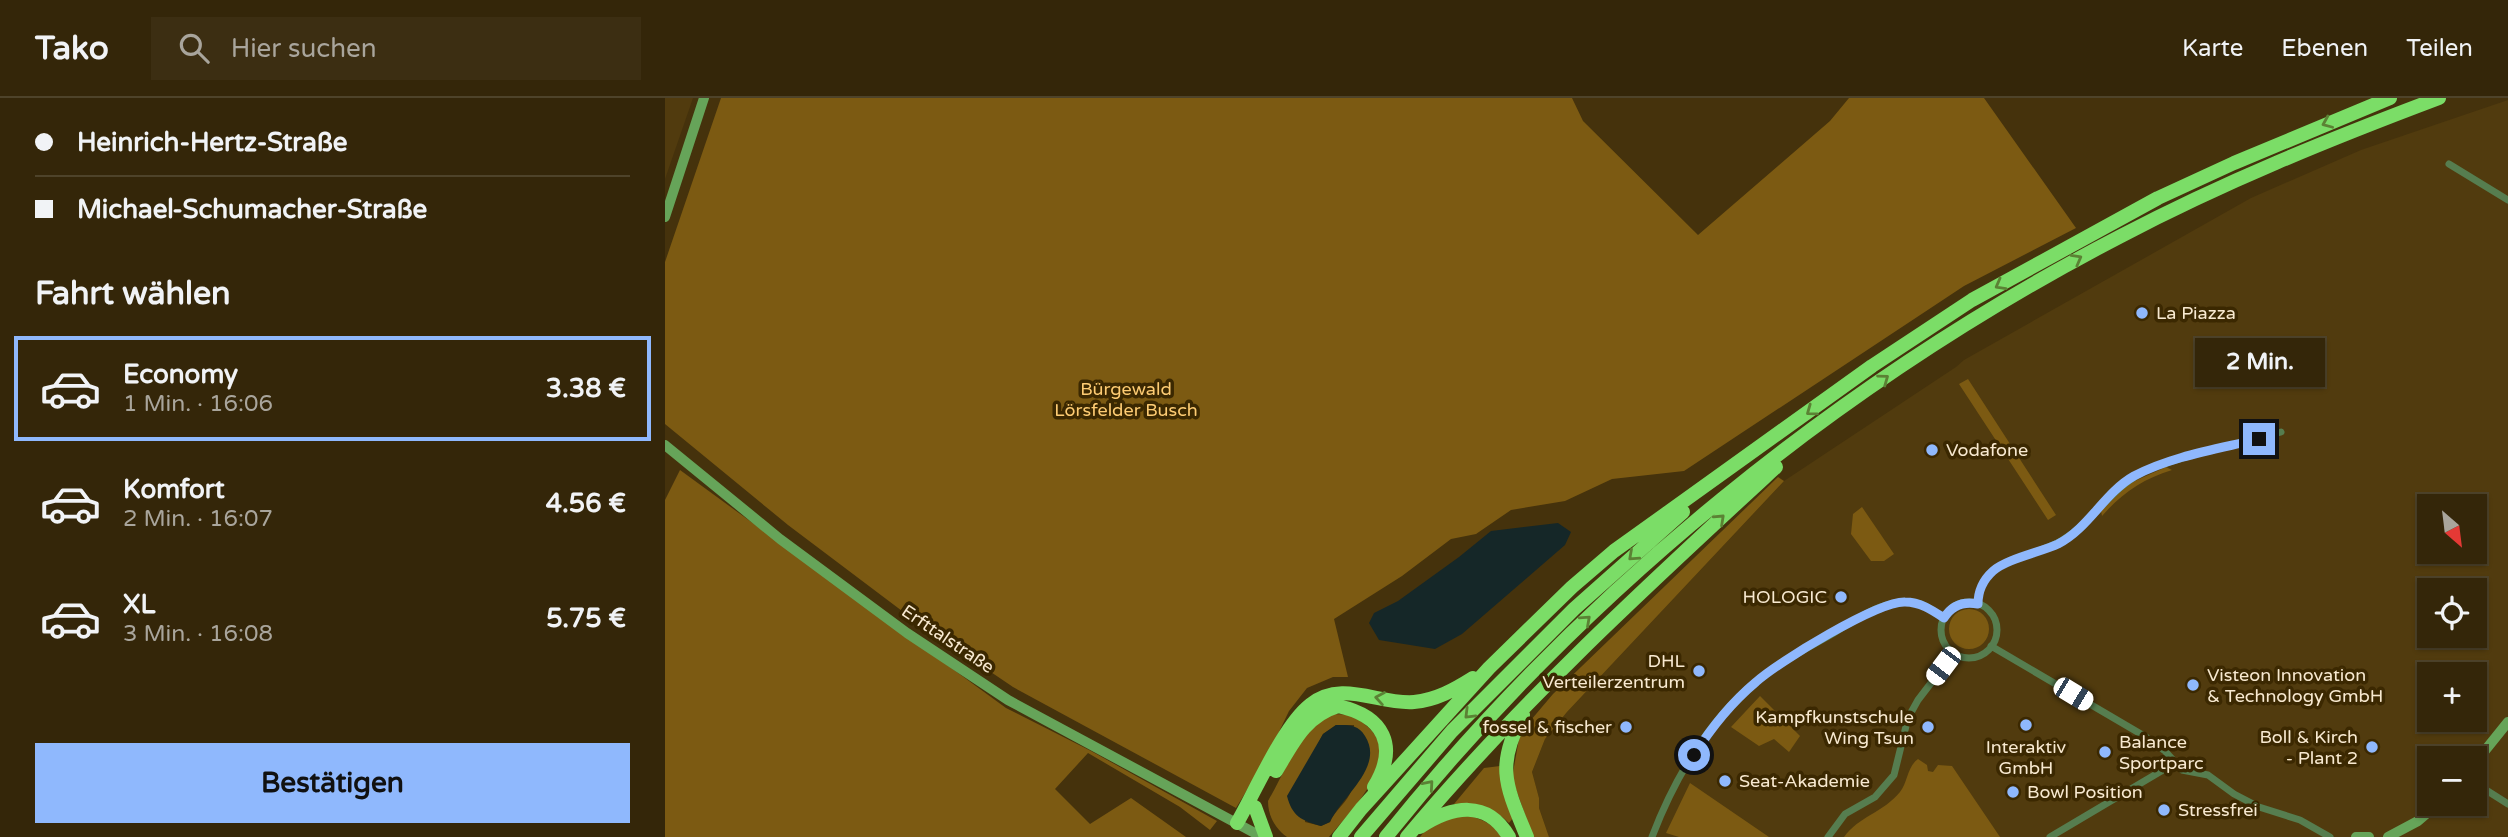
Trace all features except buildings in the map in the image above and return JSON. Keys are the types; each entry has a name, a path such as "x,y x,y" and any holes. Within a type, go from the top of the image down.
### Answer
{"highway":[{"path":"1339,837 1489,667 1571,587 1614,551 1873,366 1972,300 2158,198 2390,98"},
{"path":"1385,837 1465,744 1576,629 1690,527 1770,461 1828,419 1970,322 2119,237 2301,150 2439,98"},
{"path":"1408,837 1501,729 1573,657 1828,419"},
{"path":"1361,837 1452,731 1574,609 1666,526 1760,449"},
{"path":"1240,825 1295,719 1310,704 1323,696 1342,693 1411,702 1431,699 1458,688 1489,667"},
{"path":"1527,837 1509,794 1505,770 1511,738 1530,701"},
{"path":"1240,825 1255,807 1302,729 1314,716 1338,706 1367,715 1383,735 1386,747 1379,778 1361,809"},
{"path":"1255,807 1264,837"},
{"path":"1408,837 1433,819 1461,810 1471,810 1490,817 1498,822 1509,837"}],"main road":[{"path":"665,217 704,98"},
{"name":"Erfttalstraße","path":"665,445 780,538 907,633 1008,701 1264,837"},
{"path":"2487,749 2508,722"},
{"path":"2388,837 2424,816"},
{"path":"2356,837 2369,837"}],"street":[{"path":"2449,164 2508,200"},
{"path":"1978,604 1982,584 1994,569 2058,544 2079,530 2110,495 2132,477 2153,468 2281,432"},
{"path":"1653,837 1681,774 1706,735 1729,707 1756,681 1843,627 1892,603 1922,605 1944,618"},
{"path":"1962,603 1978,604 1991,614 1997,630 1991,646 1978,656 1970,658 1954,653 1943,641 1941,634 1944,618 1955,606 1962,603"},
{"path":"1991,646 2146,737 2165,751 2182,769 2208,775 2234,794 2259,807 2299,820 2329,837"},
{"path":"1828,837 1845,814 1875,797 1894,775 1907,718 1918,699 1954,653"},
{"path":"2050,837 2173,762"},
{"path":"2487,791 2508,804"}],"shaded area":[{"path":"665,98 693,98 665,179"},
{"path":"2508,100 2508,837 1549,837 1539,808 1532,772 1545,739 1567,712 1784,481 1964,360 2251,198 2361,150"},
{"path":"1558,523 1571,532 1565,545 1462,634 1435,649 1379,640 1369,623 1374,613 1398,601 1491,531"},
{"path":"1336,725 1352,726 1362,732 1370,748 1370,759 1366,770 1330,822 1321,826 1299,817 1287,796 1323,734"}],"green space":[{"name":"Bürgewald Lörsfelder Busch","path":"721,98 1572,98 1583,121 1698,235 1830,121 1849,98 1984,98 2076,228 1964,286 1684,471 1612,479 1565,501 1511,510 1476,534 1451,539 1402,576 1334,619 1348,677 1333,677 1307,688 1289,711 1266,759 1236,808 1013,687 914,620 788,525 665,424 665,262"},
{"path":"1968,379 2056,515 2048,520 1959,384"},
{"path":"2166,467 2172,470 2134,488 2117,500 2102,516 2101,511 2128,484"},
{"path":"680,470 1006,708 1091,751 1217,821 1210,830 1180,807 1088,753 1055,789 1090,824 1131,798 1186,837 665,837 665,500"},
{"path":"1778,477 1784,481 1567,712 1545,739 1532,772 1539,808 1549,837 1533,837 1512,778 1520,733 1553,694"},
{"path":"1862,507 1894,554 1884,561 1871,561 1851,534 1853,514"},
{"path":"1969,609 1983,615 1989,629 1983,643 1969,649 1955,643 1949,629 1955,615"},
{"path":"1760,696 1800,736 1789,752 1774,739 1759,746 1731,727"},
{"path":"1334,714 1353,716 1368,727 1378,740 1380,754 1377,769 1360,800 1329,837 1287,837 1273,821 1268,801 1295,751 1322,720","holes":["1336,725 1354,725 1354,776 1350,794 1330,822 1321,826 1305,822 1312,756 1323,734"]},
{"path":"1918,759 1927,765 1928,771 1933,772 1938,765 1952,766 2000,837 1844,837 1856,824 1894,799"},
{"path":"1500,766 1513,818 1509,823 1496,813 1483,808 1454,804 1484,768"},
{"path":"1690,783 1769,837 1679,837 1666,833"},
{"path":"1470,816 1488,823 1501,837 1420,837 1442,820"}],"place":[{"name":"La Piazza","path":"2142,313"},
{"name":"Vodafone","path":"1932,450"},
{"name":"HOLOGIC","path":"1841,597"},
{"name":"DHL Verteilerzentrum","path":"1699,671"},
{"name":"Visteon Innovation & Technology GmbH","path":"2193,685"},
{"name":"Interaktiv GmbH","path":"2026,725"},
{"name":"fossel & fischer","path":"1626,727"},
{"name":"Kampfkunstschule Wing Tsun","path":"1928,727"},
{"name":"Boll & Kirch - Plant 2","path":"2372,747"},
{"name":"Balance Sportparc","path":"2105,752"},
{"name":"Seat-Akademie","path":"1725,781"},
{"name":"Bowl Position","path":"2013,792"},
{"name":"Stressfrei","path":"2164,810"}],"route":[{"path":"1694,755 1729,707 1756,681 1866,614 1892,603 1906,602 1922,605 1944,618 1948,611 1962,603 1978,604 1982,584 1994,569 2058,544 2079,530 2110,495 2132,477 2194,455 2259,439"}]}
